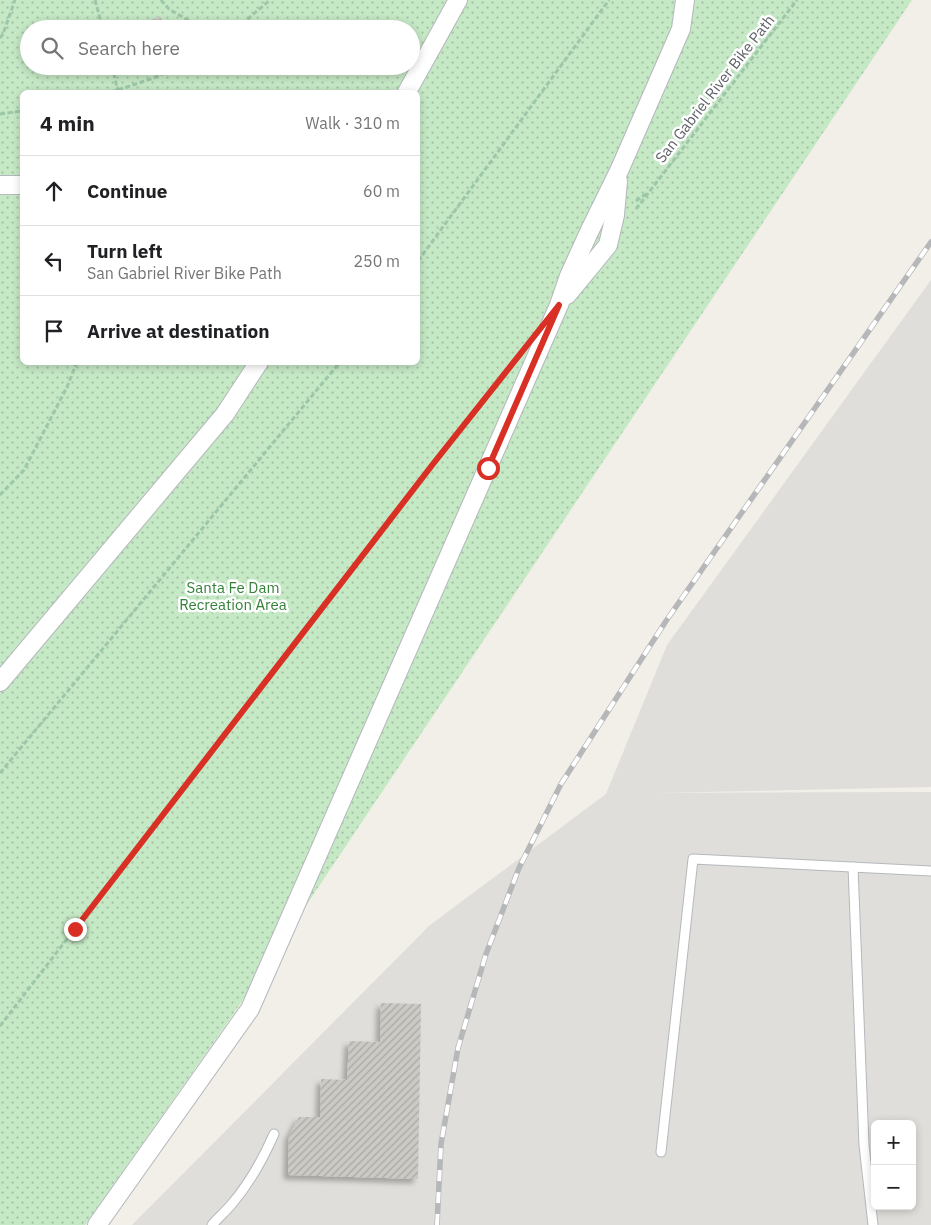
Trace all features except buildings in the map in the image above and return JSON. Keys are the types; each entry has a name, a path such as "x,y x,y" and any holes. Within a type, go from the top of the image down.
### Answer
{"street":[{"path":"420,69 458,0"},
{"path":"96,1225 250,1009 559,305 608,245 614,216 619,171 682,29 685,0"},
{"path":"408,90 416,75"},
{"path":"0,185 20,185"},
{"path":"1,680 224,414 257,365"}],"lane":[{"path":"661,1152 693,859 931,871"},
{"path":"853,867 864,1145 873,1225"},
{"path":"212,1225 232,1205 248,1183 267,1151 274,1134"}],"path":[{"path":"0,38 15,0"},
{"path":"95,0 101,20"},
{"path":"161,0 169,9 188,20"},
{"path":"247,20 270,0"},
{"path":"420,258 609,0"},
{"name":"San Gabriel River Bike Path","path":"650,191 798,0"},
{"path":"114,75 118,90"},
{"path":"123,90 160,75"},
{"path":"0,114 20,111"},
{"path":"0,495 24,470 67,387 76,365"},
{"path":"0,773 338,365"},
{"path":"0,1026 511,365"}],"shaded area":[{"path":"931,280 931,787 656,793 931,792 931,1225 132,1225 430,925 606,794 667,645"}],"green space":[{"name":"Santa Fe Dam Recreation Area","path":"0,0 912,0 230,1019 85,1225 0,1225"}],"railway":[{"path":"437,1225 441,1144 458,1048 486,954 519,868 561,784 666,621 931,242"}],"route":[{"path":"75,929 433,464 559,305 488,468"}]}
